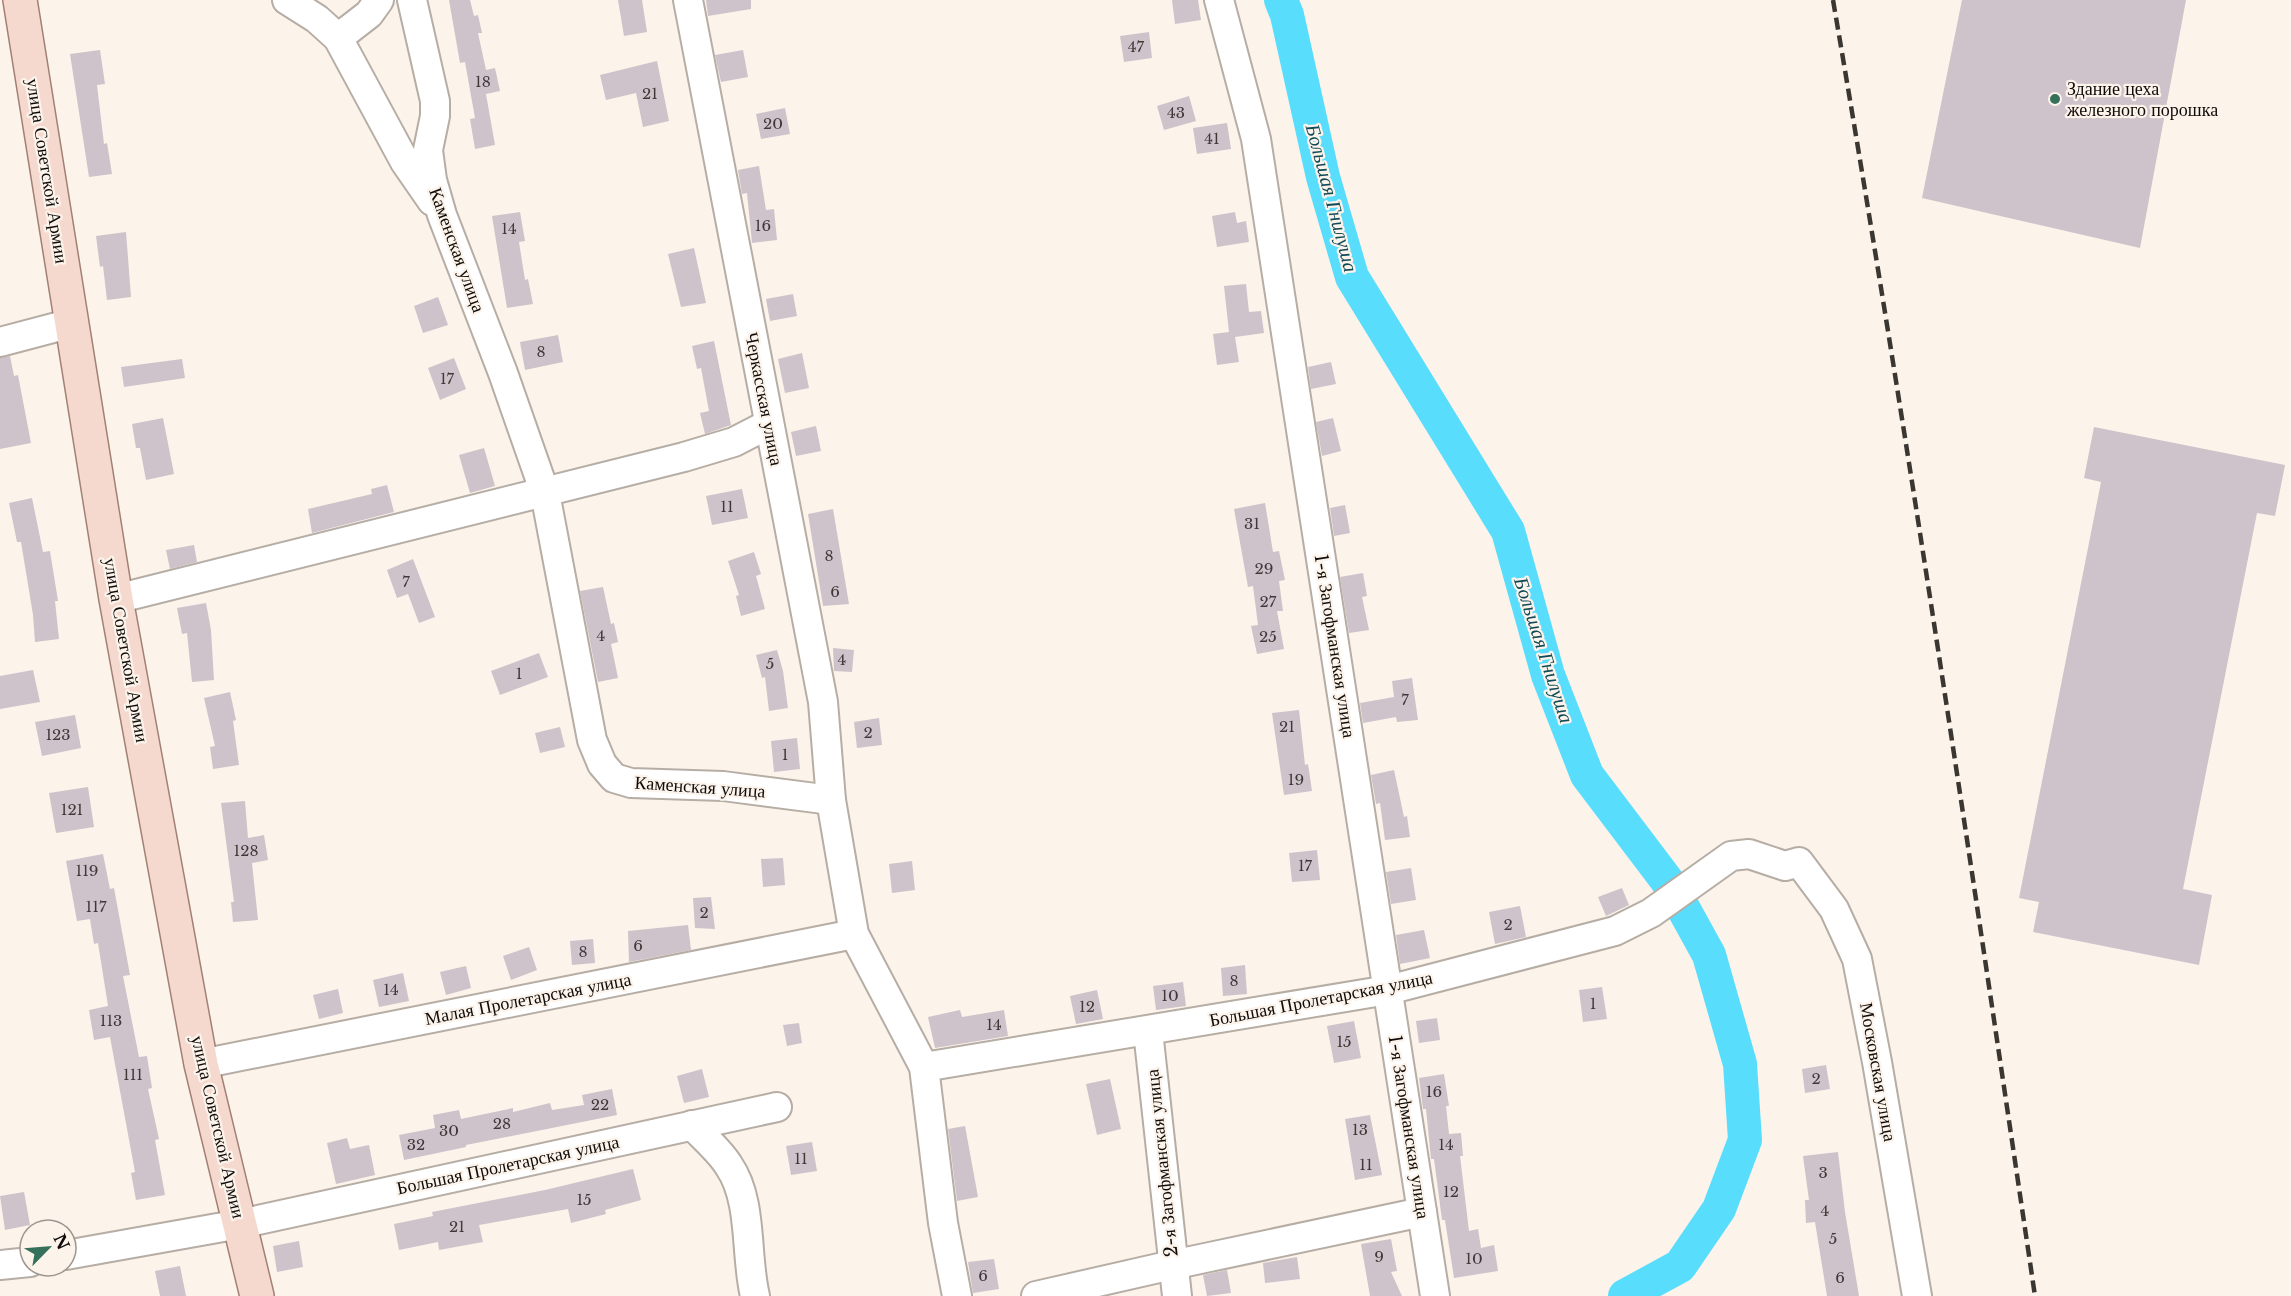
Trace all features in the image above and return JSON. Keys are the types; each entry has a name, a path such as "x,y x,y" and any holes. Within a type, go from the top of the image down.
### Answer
{"main road":[{"name":"улица Советской Армии","path":"20,0 116,599 201,1064 256,1296"}],"street":[{"path":"287,0 317,19 338,38 405,162 442,215"},
{"path":"338,38 369,14 379,0"},
{"name":"Каменская улица","path":"412,0 435,100 435,116 428,150 432,180 442,215 544,492 592,740 602,764 614,778 631,783 723,786 831,800"},
{"name":"Черкасская улица","path":"688,0 823,702 831,800"},
{"name":"1-я Загофманская улица","path":"1219,0 1256,139 1435,1296"},
{"path":"0,342 72,323"},
{"path":"116,599 734,442 769,424"},
{"path":"831,800 854,934 924,1066 943,1223 957,1296"},
{"name":"Большая Пролетарская улица","path":"924,1066 1388,990 1615,931 1639,921 1731,856 1749,854 1785,866 1799,862"},
{"name":"Московская улица","path":"1799,862 1834,909 1857,959 1917,1296"},
{"name":"Малая Пролетарская улица","path":"201,1064 854,934"},
{"name":"2-я Загофманская улица","path":"1148,1031 1177,1296"},
{"name":"Большая Пролетарская улица","path":"78,1253 240,1224 777,1107"},
{"path":"692,1125 730,1166 743,1196 750,1275 755,1296"},
{"path":"1036,1296 1422,1212"},
{"path":"0,1265 18,1263"}],"building":[{"path":"449,0 470,0 474,16 478,15 482,33 478,33 486,70 495,68 500,91 486,94 495,145 475,149 470,119 475,118 465,62 460,63"},
{"path":"618,0 642,0 647,32 624,36"},
{"path":"706,0 751,0 751,9 708,16"},
{"path":"1172,0 1198,0 1201,20 1175,24"},
{"name":"Здание цеха железного порошка","path":"1962,0 2186,0 2140,248 1922,198"},
{"path":"1149,32 1152,58 1124,62 1120,36"},
{"path":"100,50 105,84 97,85 104,144 107,143 112,174 89,177 70,54"},
{"path":"743,50 748,77 721,82 715,55"},
{"path":"657,61 669,121 643,127 636,93 606,100 600,75"},
{"path":"1189,96 1196,121 1164,130 1157,106"},
{"path":"785,108 790,134 761,139 756,114"},
{"path":"1227,123 1231,149 1197,154 1193,128"},
{"path":"759,166 766,210 774,209 777,240 752,243 747,193 742,194 738,170"},
{"path":"520,212 525,241 519,242 525,280 528,279 533,304 507,308 492,216"},
{"path":"1235,212 1237,223 1246,221 1249,242 1217,247 1212,216"},
{"path":"126,232 131,297 107,300 103,266 100,267 96,236"},
{"path":"694,248 706,303 681,307 668,254"},
{"path":"1246,284 1249,312 1261,311 1264,333 1235,337 1239,362 1217,365 1213,334 1229,332 1224,286"},
{"path":"793,294 797,316 770,321 766,299"},
{"path":"438,297 448,325 423,333 414,306"},
{"path":"558,335 563,362 525,370 520,342"},
{"path":"714,341 731,425 705,434 700,413 709,411 701,368 697,369 692,346"},
{"path":"802,353 809,388 785,393 778,359"},
{"path":"10,356 14,376 18,375 31,443 0,449 0,358"},
{"path":"454,358 466,389 440,400 428,368"},
{"path":"182,359 185,378 124,387 121,367"},
{"path":"1331,362 1336,384 1311,389 1308,367"},
{"path":"163,418 174,474 146,480 140,448 136,448 132,424"},
{"path":"1333,418 1341,451 1322,456 1316,422"},
{"path":"816,426 821,451 796,456 791,432"},
{"path":"2094,427 2285,465 2275,516 2257,513 2183,889 2212,895 2199,965 2033,932 2039,902 2019,898 2101,482 2084,478"},
{"path":"484,448 495,486 470,493 459,455"},
{"path":"387,485 394,512 312,533 308,509 372,494 371,489"},
{"path":"742,489 748,518 712,525 706,496"},
{"path":"32,498 43,552 50,551 58,601 55,601 59,639 35,642 21,542 17,542 9,503"},
{"path":"1265,503 1273,552 1279,551 1285,580 1279,581 1283,611 1277,611 1284,649 1257,654 1251,626 1258,625 1253,586 1248,587 1234,509"},
{"path":"1345,505 1350,533 1334,536 1330,508"},
{"path":"833,509 849,604 823,606 808,514"},
{"path":"194,545 197,562 170,569 166,550"},
{"path":"754,552 761,574 756,576 765,609 741,616 736,596 739,595 728,561"},
{"path":"413,559 435,617 419,623 408,594 397,598 387,570"},
{"path":"1363,573 1367,596 1362,597 1369,630 1349,633 1340,577"},
{"path":"603,587 611,624 614,623 618,642 611,644 618,678 598,682 580,591"},
{"path":"206,603 211,630 214,680 192,682 187,633 182,634 177,608"},
{"path":"833,648 854,650 852,672 834,671"},
{"path":"777,650 783,671 788,708 769,711 765,677 762,678 756,655"},
{"path":"539,653 548,677 500,695 491,671"},
{"path":"33,670 40,702 0,709 0,676"},
{"path":"1412,678 1418,720 1397,722 1396,717 1363,723 1360,703 1394,697 1392,681"},
{"path":"230,692 236,720 233,721 239,765 213,769 210,747 215,746 204,698"},
{"path":"1299,710 1305,765 1308,764 1312,791 1284,795 1272,713"},
{"path":"75,715 81,748 42,756 35,722"},
{"path":"879,718 882,745 857,748 854,722"},
{"path":"560,727 565,747 540,753 535,733"},
{"path":"797,738 800,769 774,772 771,741"},
{"path":"1394,770 1404,817 1407,816 1410,837 1385,840 1380,803 1376,804 1371,775"},
{"path":"88,787 94,827 56,833 49,793"},
{"path":"245,801 248,838 264,835 268,860 252,863 258,920 233,922 231,902 234,902 221,803"},
{"path":"1317,850 1320,880 1292,882 1289,853"},
{"path":"103,854 110,889 114,888 130,975 123,976 139,1057 147,1056 152,1088 148,1089 159,1139 155,1140 165,1195 136,1200 131,1173 135,1172 110,1037 94,1040 89,1010 108,1006 98,943 94,944 90,919 77,921 66,861"},
{"path":"783,858 785,885 763,887 761,859"},
{"path":"912,861 915,890 892,893 889,864"},
{"path":"1411,868 1416,900 1391,904 1386,872"},
{"path":"1622,888 1629,905 1606,916 1598,897"},
{"path":"711,897 715,929 695,928 693,898"},
{"path":"1520,906 1526,937 1495,944 1489,912"},
{"path":"688,925 691,950 629,962 628,931"},
{"path":"1424,930 1430,958 1400,964 1396,935"},
{"path":"593,939 595,963 572,965 570,941"},
{"path":"529,947 537,970 511,980 503,956"},
{"path":"1245,965 1247,994 1223,996 1221,968"},
{"path":"466,966 471,988 446,995 440,972"},
{"path":"403,973 409,1001 379,1007 373,980"},
{"path":"1183,982 1186,1006 1156,1010 1153,986"},
{"path":"1602,987 1607,1019 1583,1022 1579,990"},
{"path":"338,989 343,1013 319,1019 313,995"},
{"path":"1097,990 1103,1019 1076,1024 1070,996"},
{"path":"960,1010 962,1017 1004,1010 1008,1036 935,1048 928,1017"},
{"path":"1437,1018 1440,1040 1419,1043 1416,1021"},
{"path":"1354,1021 1361,1058 1334,1063 1327,1026"},
{"path":"799,1023 802,1043 787,1046 783,1025"},
{"path":"1826,1065 1830,1089 1805,1093 1802,1069"},
{"path":"702,1069 709,1097 684,1103 677,1076"},
{"path":"1444,1074 1449,1106 1446,1106 1449,1134 1461,1133 1463,1156 1460,1156 1469,1231 1478,1229 1481,1248 1494,1245 1498,1271 1454,1278 1445,1220 1442,1220 1434,1159 1431,1159 1426,1109 1423,1109 1419,1078"},
{"path":"1110,1079 1121,1129 1097,1135 1086,1084"},
{"path":"612,1089 617,1115 466,1145 466,1147 404,1160 399,1135 435,1128 433,1115 459,1110 461,1119 513,1108 513,1112 550,1103 552,1110 584,1105 582,1095"},
{"path":"1370,1115 1382,1175 1355,1180 1345,1119"},
{"path":"965,1126 978,1197 957,1201 948,1129"},
{"path":"347,1138 350,1149 369,1145 375,1175 336,1184 327,1143"},
{"path":"812,1142 817,1171 791,1175 786,1146"},
{"path":"1838,1152 1859,1296 1827,1296 1815,1222 1806,1223 1805,1200 1809,1200 1803,1156"},
{"path":"633,1169 641,1200 605,1210 606,1214 571,1223 568,1209 479,1225 483,1242 439,1250 438,1242 399,1250 394,1224 433,1216 432,1212 545,1190"},
{"path":"24,1192 29,1218 18,1218 18,1227 5,1230 0,1196"},
{"path":"1391,1239 1397,1271 1391,1272 1402,1296 1370,1296 1361,1244"},
{"path":"299,1241 303,1267 277,1272 273,1246"},
{"path":"1297,1257 1300,1279 1265,1283 1263,1263"},
{"path":"994,1259 999,1289 973,1293 968,1262"},
{"path":"180,1266 186,1296 160,1296 155,1271"},
{"path":"1227,1270 1231,1293 1207,1296 1203,1275"}],"waterway":[{"name":"Большая Гнилуша","path":"1281,0 1287,15 1323,177 1352,277 1508,531 1548,675 1587,775 1671,886 1709,955 1740,1064 1745,1140 1719,1209 1680,1266 1625,1296"}],"railway":[{"path":"1833,0 1913,486 2035,1296"}],"place":[{"name":"Здание цеха железного порошка","path":"2055,99"}]}
